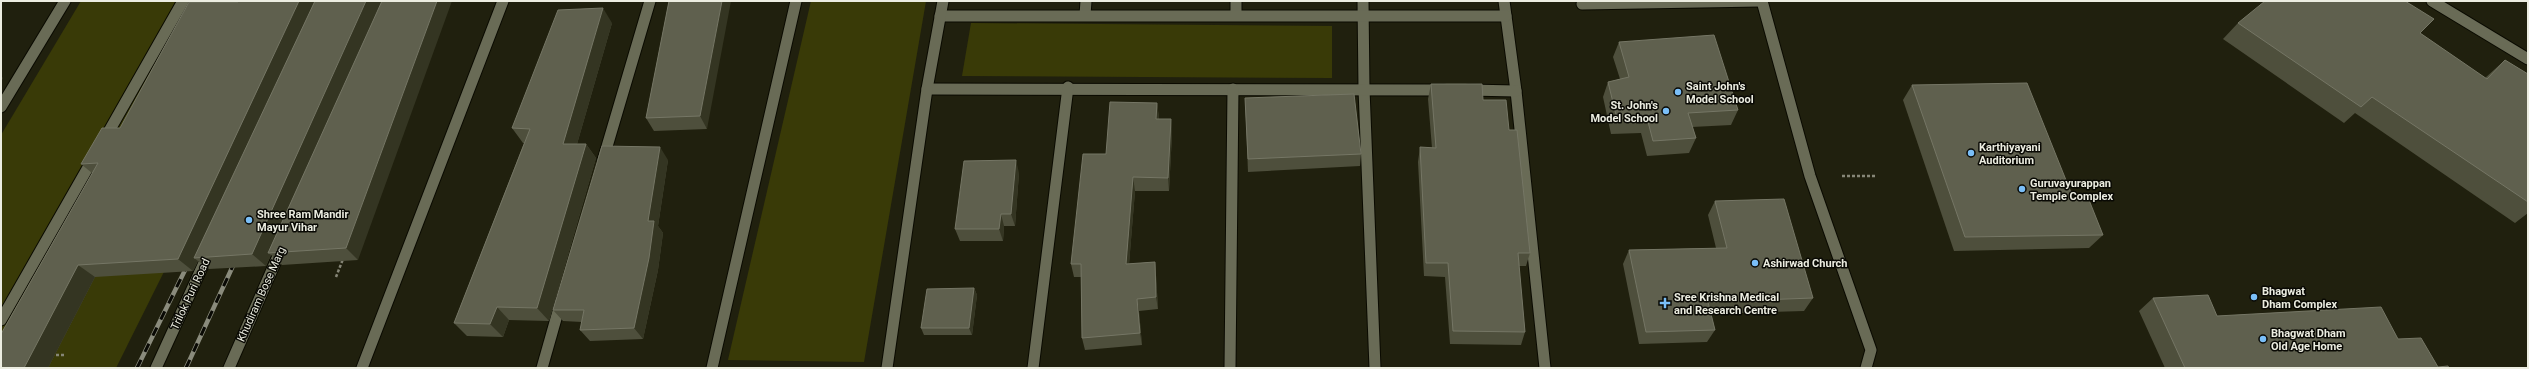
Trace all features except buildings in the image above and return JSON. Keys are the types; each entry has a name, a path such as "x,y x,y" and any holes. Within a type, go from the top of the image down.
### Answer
{"street":[{"path":"1,107 65,1"},
{"path":"1,320 183,1"},
{"path":"362,368 503,1"},
{"path":"600,169 650,1"},
{"path":"712,368 796,1"},
{"path":"887,368 927,88 942,1"},
{"path":"1085,15 1086,1"},
{"path":"1236,1 1236,15"},
{"path":"1363,1 1364,89 1375,368"},
{"path":"1504,1 1516,90 1545,368"},
{"path":"1582,4 1761,1 1810,176 1871,350 1866,368"},
{"path":"2432,1 2528,59"},
{"path":"940,16 1506,16"},
{"path":"927,88 1516,90"},
{"path":"1033,368 1068,88"},
{"path":"1230,368 1233,89"},
{"name":"Trilok Puri Road","path":"156,368 216,238"},
{"name":"Khudiram Bose Marg","path":"229,368 286,238"},
{"path":"542,368 564,292"}],"path":[{"path":"336,277 344,256"},
{"path":"44,355 65,355"}],"shaded area":[{"path":"81,1 299,1 116,368 1,368 1,135"},
{"path":"811,1 926,1 864,362 728,360"},
{"path":"971,23 1332,26 1332,78 962,76"}],"railway":[{"path":"186,368 237,257"},
{"path":"137,368 189,262"}],"place":[{"name":"Saint John's Model School","path":"1678,92"},
{"name":"St. John's Model School","path":"1666,111"},
{"name":"Karthiyayani Auditorium","path":"1971,153"},
{"name":"Guruvayurappan Temple Complex","path":"2022,189"},
{"name":"Shree Ram Mandir Mayur Vihar","path":"249,220"},
{"name":"Ashirwad Church","path":"1755,263"},
{"name":"Bhagwat Dham Complex","path":"2254,297"},
{"name":"Sree Krishna Medical and Research Centre","path":"1665,303"},
{"name":"Bhagwat Dham Old Age Home","path":"2263,339"}]}
